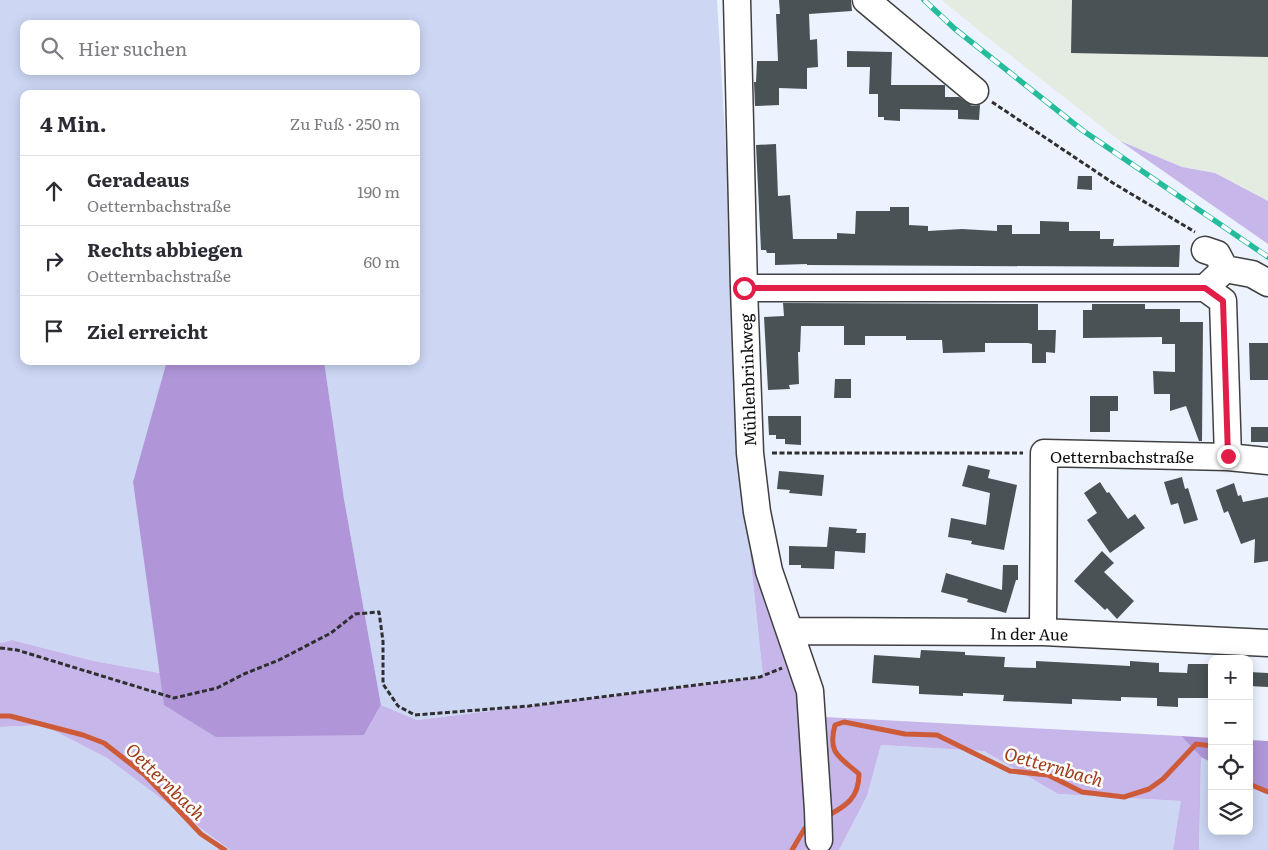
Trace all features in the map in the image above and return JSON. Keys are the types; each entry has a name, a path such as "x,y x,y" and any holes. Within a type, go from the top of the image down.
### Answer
{"street":[{"name":"Mühlenbrinkweg","path":"737,0 750,453 757,512 769,571 810,691 819,840"},
{"path":"866,0 975,91"},
{"path":"1205,288 1216,258 1268,283"},
{"path":"744,288 1205,288 1223,301 1228,456"},
{"name":"Oetternbachstraße","path":"1043,632 1044,453 1228,456 1268,461"},
{"name":"In der Aue","path":"790,630 1043,632 1268,643"}],"path":[{"path":"975,91 1113,183 1209,240 1216,258"},
{"path":"750,453 1044,453"},
{"path":"0,648 17,650 174,698 217,688 244,674 279,660 331,633 355,614 379,612 383,641 383,684 398,706 415,715 529,706 760,677 800,662"}],"shaded area":[{"path":"0,0 717,0 750,553 763,677 417,720 381,705 344,499 325,365 420,365 420,90 20,90 20,365 167,365 133,482 160,673 94,661 12,640 0,643"},
{"path":"942,0 1268,0 1268,201 1215,173 1182,167 1120,141"},
{"path":"1120,141 1182,167 1215,173 1268,201 1268,244"},
{"path":"166,365 325,365 344,499 381,705 364,735 216,737 164,705 133,482"},
{"path":"750,553 764,564 792,665 825,717 1181,736 1201,757 1199,850 1173,850 1181,801 1058,794 984,751 881,745 867,796 839,850 230,850 107,758 43,725 0,727 0,643 12,640 94,661 160,673 165,705 364,735 381,705 417,720 763,677"},
{"path":"43,725 107,758 230,850 0,850 0,727"},
{"path":"1181,736 1208,738 1208,761 1201,757"},
{"path":"1253,740 1268,741 1268,793 1253,787"},
{"path":"881,745 984,751 1058,794 1182,801 1173,850 839,850 867,796"},
{"path":"1201,757 1208,761 1208,835 1253,835 1253,787 1268,793 1268,850 1199,850"}],"building":[{"path":"779,0 851,0 852,11 809,14 810,40 817,39 818,67 807,68 807,89 779,88 779,105 755,106 754,82 756,82 757,61 778,61 776,14 780,14"},
{"path":"1072,0 1268,0 1268,57 1071,53"},
{"path":"847,51 892,52 891,85 945,85 945,97 959,97 972,106 980,105 979,120 958,119 958,110 900,109 900,121 884,120 884,117 878,117 878,94 869,94 870,67 847,67"},
{"path":"776,144 778,196 790,195 793,239 837,239 837,233 855,234 856,211 890,211 890,207 909,207 909,225 928,226 928,231 962,229 997,231 997,225 1012,225 1012,234 1040,234 1040,221 1069,222 1069,231 1100,231 1100,239 1114,239 1113,246 1180,245 1179,267 775,265 775,253 767,253 766,250 761,250 756,145"},
{"path":"1078,176 1092,176 1092,190 1077,189"},
{"path":"783,303 1038,304 1038,330 1056,330 1055,353 1046,352 1046,363 1032,363 1032,344 985,343 985,352 943,353 942,340 906,340 906,336 865,336 865,345 844,345 844,326 801,326 800,352 798,352 799,384 789,385 790,389 768,390 764,317 784,316"},
{"path":"1092,304 1145,304 1145,309 1180,309 1180,322 1203,322 1202,441 1199,441 1186,406 1170,411 1170,394 1154,394 1153,371 1175,372 1175,344 1162,344 1162,337 1083,338 1083,310 1092,310"},
{"path":"1249,343 1268,343 1268,380 1250,380"},
{"path":"835,379 851,379 851,398 834,398"},
{"path":"1090,396 1118,396 1118,411 1110,411 1110,432 1090,432"},
{"path":"768,416 801,416 801,445 785,444 785,439 776,439 776,435 769,435"},
{"path":"1251,427 1268,427 1268,442 1251,442"},
{"path":"968,465 990,470 988,478 1017,485 1004,550 971,544 972,541 948,537 951,518 986,525 990,493 962,486"},
{"path":"779,471 824,475 822,496 789,493 790,490 777,489"},
{"path":"1182,477 1185,489 1188,488 1198,520 1184,524 1178,503 1171,505 1164,482"},
{"path":"1100,482 1128,519 1135,514 1145,528 1110,553 1087,520 1097,513 1084,493"},
{"path":"1234,483 1238,496 1241,495 1243,502 1268,497 1268,561 1254,563 1255,539 1241,544 1228,511 1224,513 1216,490"},
{"path":"829,527 857,529 856,533 866,533 865,553 835,551 834,569 801,568 801,565 789,565 789,546 827,547"},
{"path":"1102,551 1114,563 1104,572 1134,601 1117,619 1107,608 1105,610 1074,581"},
{"path":"1003,565 1018,565 1018,580 1016,580 1006,613 967,602 968,599 941,592 946,573 1002,590"},
{"path":"921,650 965,652 965,655 1005,657 1004,667 1036,668 1036,661 1130,666 1130,661 1159,663 1159,672 1187,673 1188,664 1208,664 1208,698 1178,698 1178,707 1157,706 1157,698 1121,697 1121,701 1072,699 1072,704 1003,701 1004,695 963,693 963,696 919,694 919,686 872,683 874,655 920,658"},
{"path":"1253,672 1268,673 1268,687 1253,686"}],"waterway":[{"name":"Oetternbach","path":"0,716 10,716 83,735 104,743 145,775 201,834 225,850"},
{"name":"Oetternbach","path":"827,816 845,805 857,789 859,774 841,759 834,749 833,735 835,725 844,722 905,734 937,735 1010,771 1048,775 1082,792 1124,797 1149,789 1163,779 1196,744 1208,746"},
{"name":"Oetternbach","path":"1253,786 1268,792"},
{"name":"Oetternbach","path":"792,850 805,828 811,825"}],"railway":[{"path":"924,0 955,29 1082,130 1268,257"}],"route":[{"path":"744,288 1205,288 1223,301 1228,456"}]}
